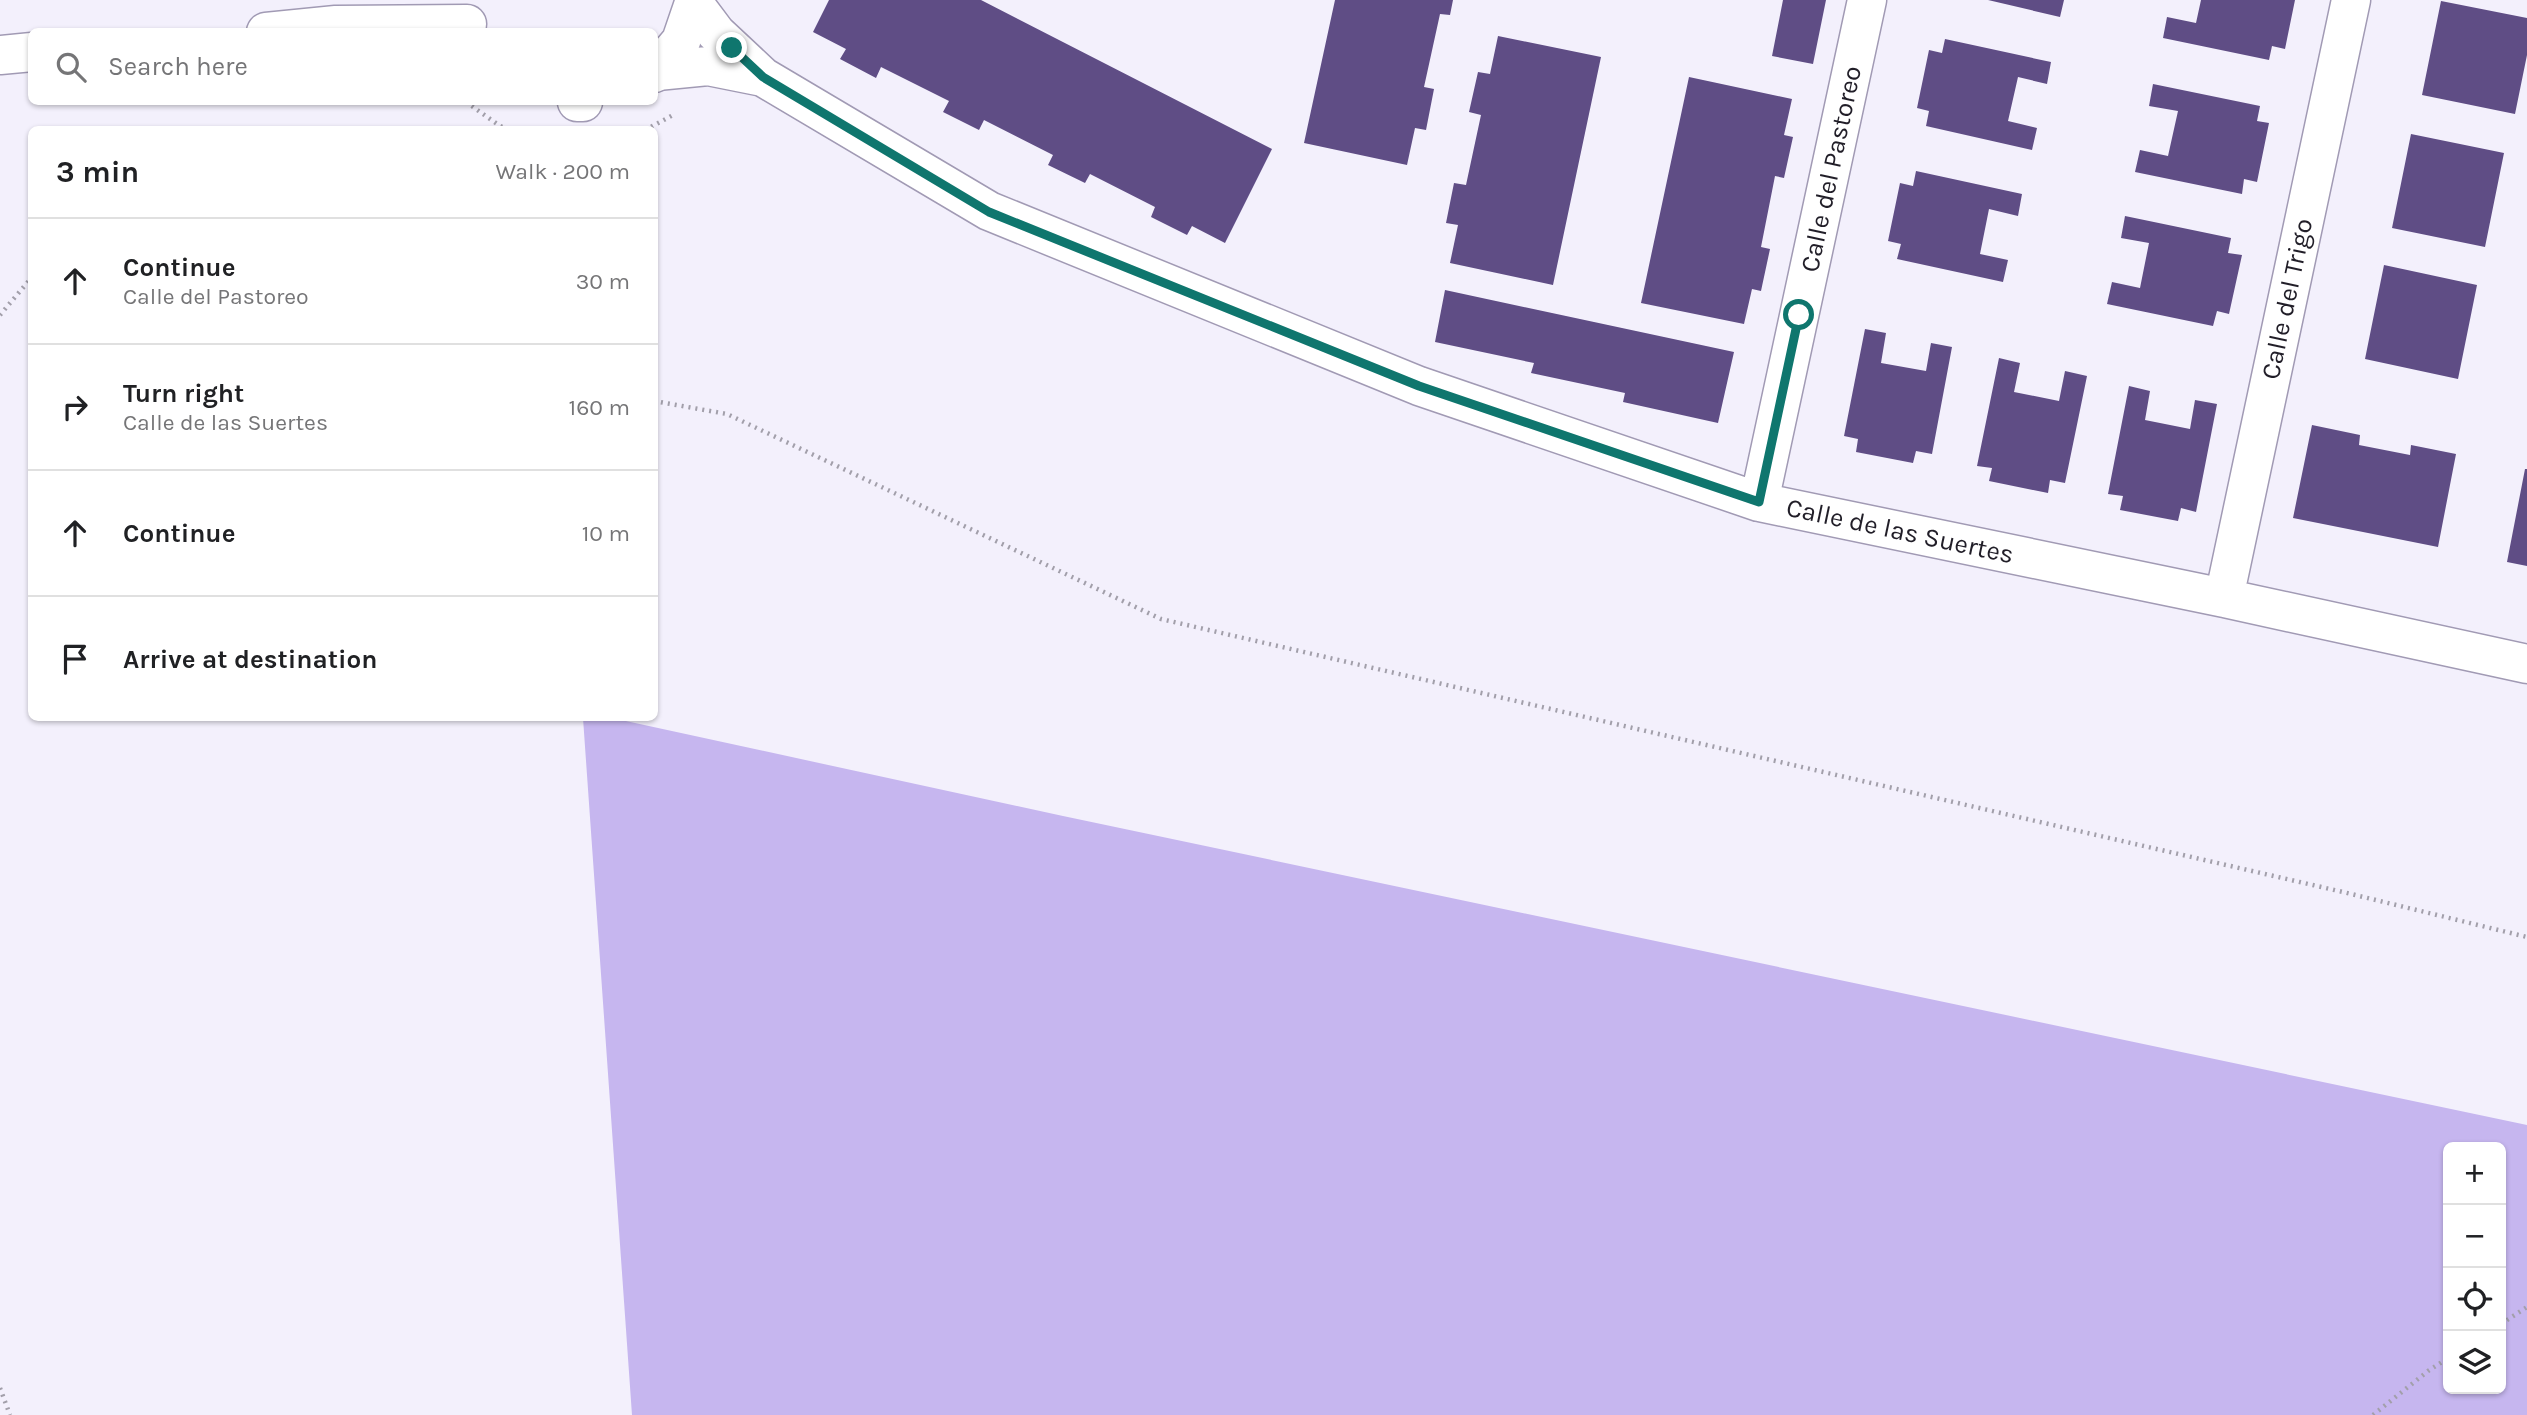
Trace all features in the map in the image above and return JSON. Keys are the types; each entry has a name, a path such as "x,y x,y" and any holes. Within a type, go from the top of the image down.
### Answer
{"street":[{"name":"Calle del Pastoreo","path":"1759,502 1867,0"},
{"name":"Calle del Trigo","path":"2224,598 2351,0"},
{"path":"658,70 681,41 695,2"},
{"path":"695,2 716,33 763,77"},
{"path":"306,28 467,19"},
{"path":"0,55 28,52"},
{"path":"658,72 708,66 763,77"},
{"name":"Calle de las Suertes","path":"763,77 989,212 1419,386 1759,502 2527,664"}],"path":[{"path":"470,105 500,126"},
{"path":"0,315 28,282"},
{"path":"658,402 727,414 1161,619 2343,892 2527,937"},
{"path":"2506,1321 2527,1307"},
{"path":"2373,1415 2443,1361"},
{"path":"0,1388 10,1415"}],"shaded area":[{"path":"583,721 626,721 2527,1125 2527,1415 632,1415"}],"building":[{"path":"829,0 981,0 1272,149 1225,243 1192,226 1187,235 1151,217 1155,207 1090,174 1085,183 1048,165 1053,155 984,120 979,130 943,112 949,101 881,67 876,78 840,59 846,49 813,32"},
{"path":"1335,0 1453,0 1450,15 1440,14 1424,87 1434,89 1426,130 1415,128 1407,165 1304,143"},
{"path":"1783,0 1826,0 1813,64 1772,56"},
{"path":"1988,0 2064,0 2060,17"},
{"path":"2201,0 2295,0 2285,49 2272,46 2269,60 2163,38 2167,17 2196,23"},
{"path":"2441,1 2527,18 2527,55 2515,114 2422,95"},
{"path":"1498,36 1601,57 1553,285 1450,263 1458,225 1446,223 1454,183 1466,185 1481,115 1469,112 1478,72 1490,74"},
{"path":"1945,39 2051,62 2047,84 2018,77 2008,121 2037,128 2032,150 1926,126 1929,111 1917,108 1929,50 1942,53"},
{"path":"1689,77 1792,99 1784,135 1793,137 1784,178 1775,176 1761,247 1770,249 1761,291 1752,289 1744,324 1641,303"},
{"path":"2153,84 2260,106 2257,121 2269,123 2257,182 2244,179 2242,194 2135,172 2140,150 2168,156 2178,111 2149,106"},
{"path":"2411,134 2504,153 2485,247 2392,228"},
{"path":"1916,171 2022,194 2018,216 1989,209 1980,254 2008,260 2003,282 1897,259 1901,244 1888,241 1900,183 1913,186"},
{"path":"2125,216 2231,238 2228,253 2242,255 2229,314 2217,311 2213,326 2107,304 2112,282 2140,288 2149,243 2121,238"},
{"path":"2384,265 2477,285 2458,379 2365,359"},
{"path":"1445,290 1734,352 1718,423 1623,402 1625,393 1531,373 1534,363 1435,342"},
{"path":"1865,329 1886,333 1881,363 1926,371 1931,343 1952,347 1932,454 1916,451 1913,463 1856,452 1858,439 1844,436"},
{"path":"1999,358 2020,363 2014,392 2059,401 2065,371 2087,376 2065,483 2050,480 2048,493 1989,481 1992,468 1977,466"},
{"path":"2129,386 2150,391 2145,420 2190,429 2195,400 2217,404 2196,512 2181,508 2178,521 2120,510 2123,496 2108,494"},
{"path":"2312,425 2360,435 2359,445 2410,455 2411,445 2456,454 2438,547 2293,518"},
{"path":"2527,469 2527,566 2507,562"}],"route":[{"path":"732,48 763,77 989,212 1419,386 1759,502 1799,315"}]}
